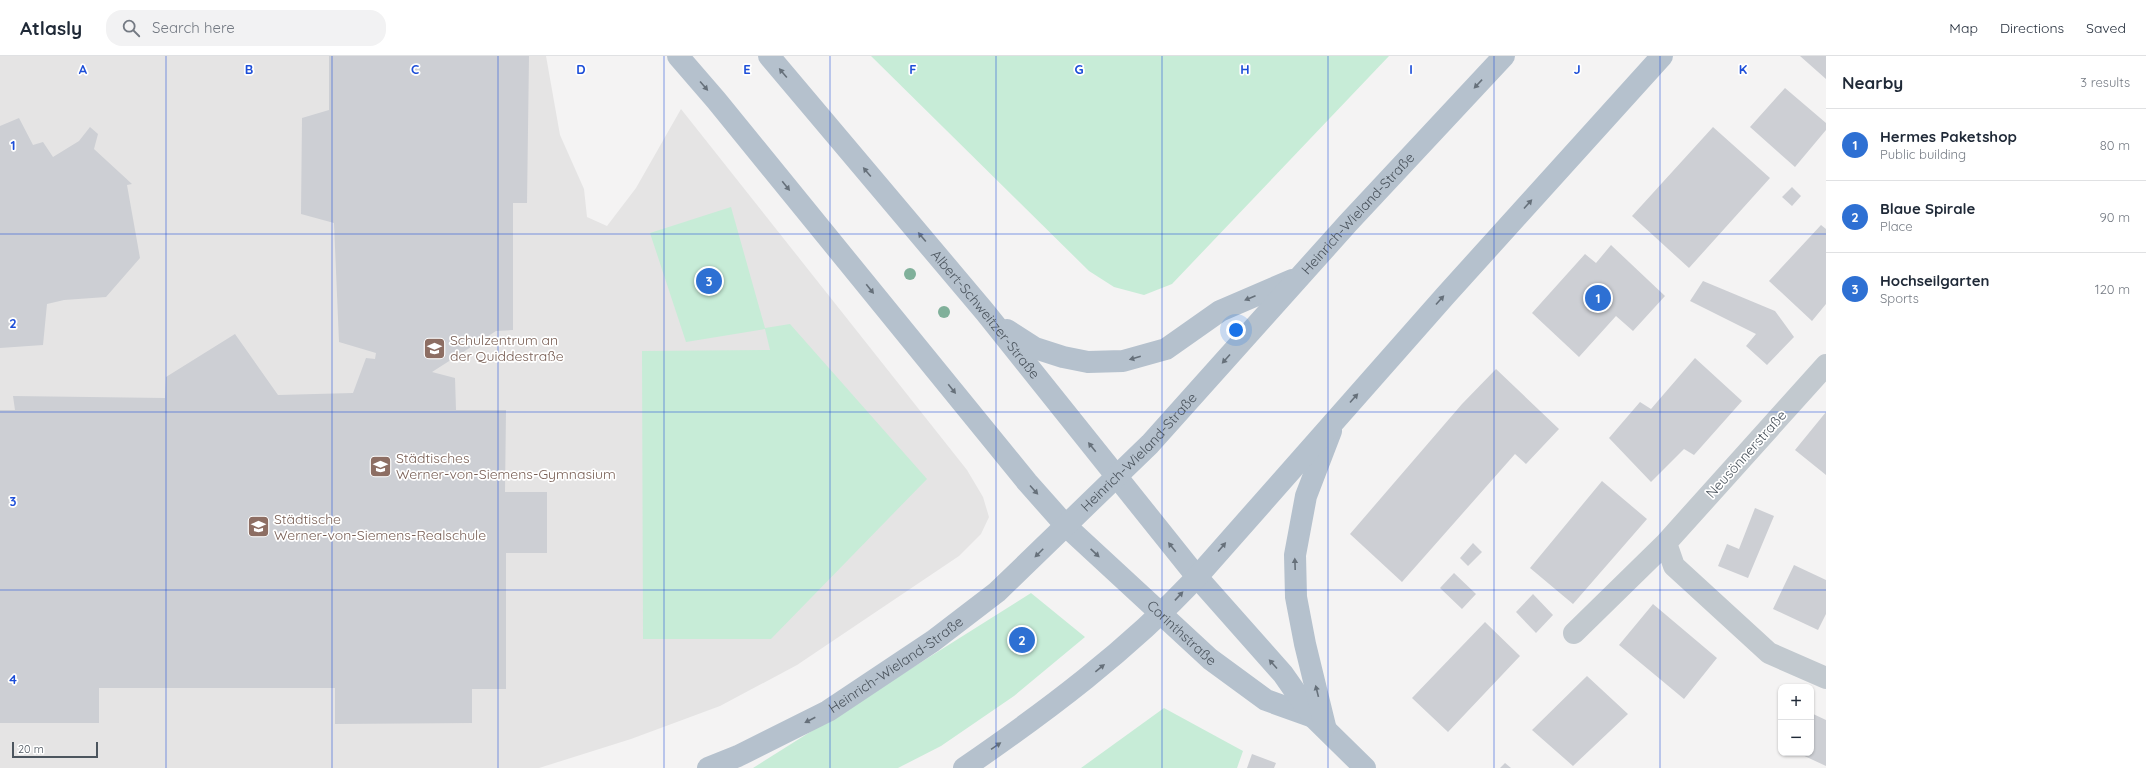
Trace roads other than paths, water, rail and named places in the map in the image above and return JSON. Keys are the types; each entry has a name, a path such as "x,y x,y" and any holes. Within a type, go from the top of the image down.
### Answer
{"main road":[{"path":"678,56 756,149 1027,482 1066,526"},
{"name":"Albert-Schweitzer-Straße","path":"769,56 985,312 1197,578"},
{"name":"Heinrich-Wieland-Straße","path":"708,768 738,756 828,711 933,641 997,592 1160,433 1298,277 1504,56"},
{"path":"964,768 1033,721 1125,647 1161,615 1197,578 1336,418 1662,56"},
{"path":"985,312 1013,335 1035,348 1062,357 1088,362 1123,361 1166,349 1220,311 1298,277"},
{"path":"1320,723 1296,597 1295,555 1306,496 1336,418"},
{"name":"Corinthstraße","path":"1066,526 1210,659 1266,700 1320,723"},
{"name":"Corinthstraße","path":"1197,578 1283,674 1320,723 1365,768"}],"street":[{"name":"Neusönnerstraße","path":"1574,633 1666,542 1826,364"},
{"path":"1666,542 1674,566 1769,654 1826,678"}],"place":[{"name":"Hochseilgarten","path":"709,281"},
{"name":"Hermes Paketshop","path":"1598,298"},
{"name":"Schulzentrum an der Quiddestraße","path":"435,348"},
{"name":"Städtisches Werner-von-Siemens-Gymnasium","path":"381,466"},
{"name":"Städtische Werner-von-Siemens-Realschule","path":"258,527"},
{"name":"Blaue Spirale","path":"1022,640"}]}
